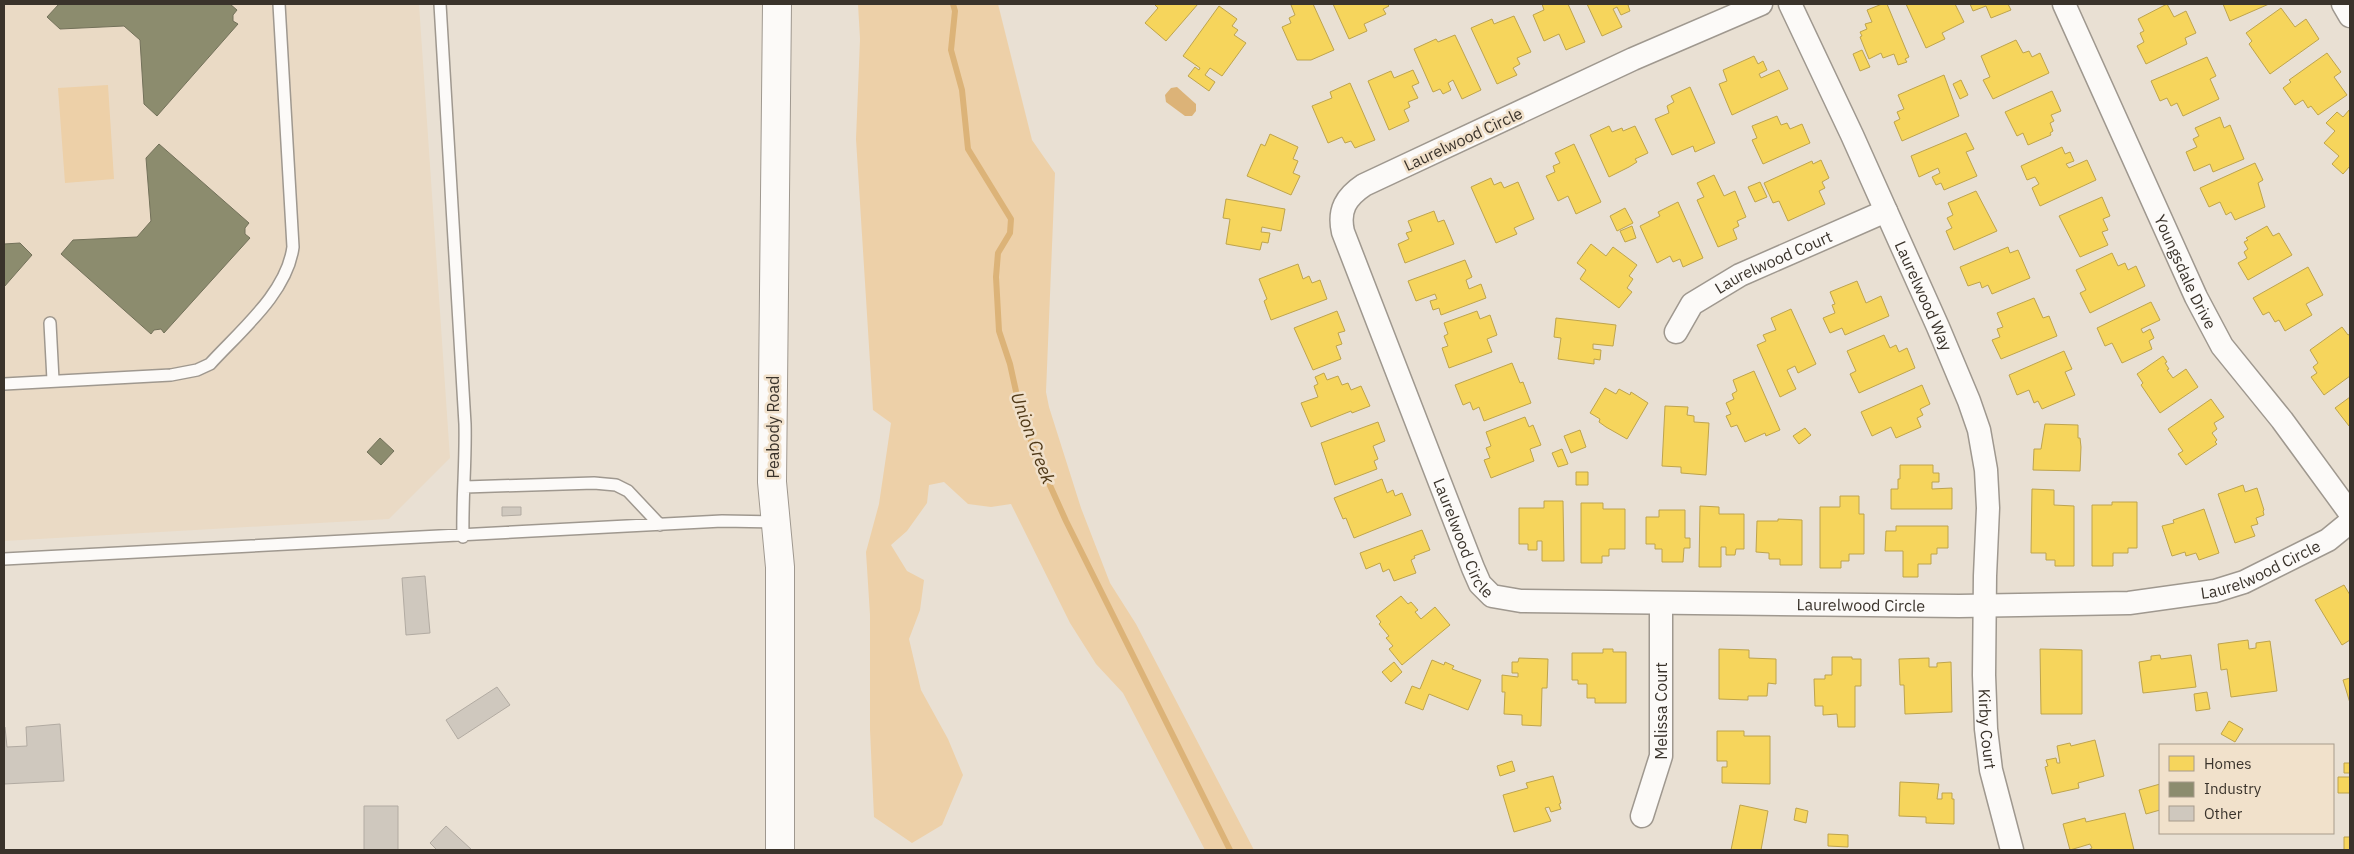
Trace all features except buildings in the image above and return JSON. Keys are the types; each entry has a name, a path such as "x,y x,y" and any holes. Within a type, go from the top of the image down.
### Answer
{"main road":[{"name":"Peabody Road","path":"777,4 772,482 774,522 780,567 780,850"}],"street":[{"name":"Laurelwood Circle","path":"1762,4 1633,59 1364,185 1348,198 1342,213 1343,232 1480,584 1492,596 1520,601 1661,604 1985,606 2129,603 2215,591 2244,582 2328,540 2350,522"},
{"name":"Laurelwood Way","path":"1790,4 1886,211 1955,366 1979,430 1986,470 1988,508 1985,606"},
{"name":"Youngsdale Drive","path":"2064,4 2196,297 2222,346 2282,420 2350,513"},
{"path":"2343,4 2350,16"},
{"name":"Laurelwood Court","path":"1676,332 1692,304 1740,275 1886,211"},
{"name":"Melissa Court","path":"1642,816 1661,756 1661,604"},
{"name":"Kirby Court","path":"1985,606 1984,675 1987,737 1991,770 2012,850"}],"lane":[{"path":"4,384 172,375 197,370 210,364 280,284 291,263 293,247 279,4"},
{"path":"440,4 465,424 465,487 462,504 463,537"},
{"path":"50,323 53,380"},
{"path":"465,487 594,483 616,485 628,491 660,525"},
{"path":"4,559 417,537 463,537 722,522 774,522"}],"shaded area":[{"path":"4,4 419,4 450,458 389,519 4,541"},
{"path":"858,4 998,4 1032,140 1055,173 1046,392 1049,407 1081,508 1110,583 1136,624 1254,850 1205,850 1123,693 1096,664 1070,623 1011,504 991,507 968,504 944,482 929,485 927,503 907,531 891,545 907,571 924,580 920,610 909,639 921,690 948,739 963,775 942,825 912,843 874,817 870,730 870,615 866,552 879,504 891,423 873,410 856,139 860,39"},
{"path":"108,85 114,179 65,183 58,88"},
{"path":"1177,87 1196,104 1196,111 1192,116 1185,116 1166,102 1165,95 1171,88"}],"waterway":[{"name":"Union Creek","path":"953,4 955,11 951,50 962,90 968,149 1011,219 1010,233 998,253 996,277 999,331 1010,364 1019,405 1034,450 1066,521 1230,850"}]}
